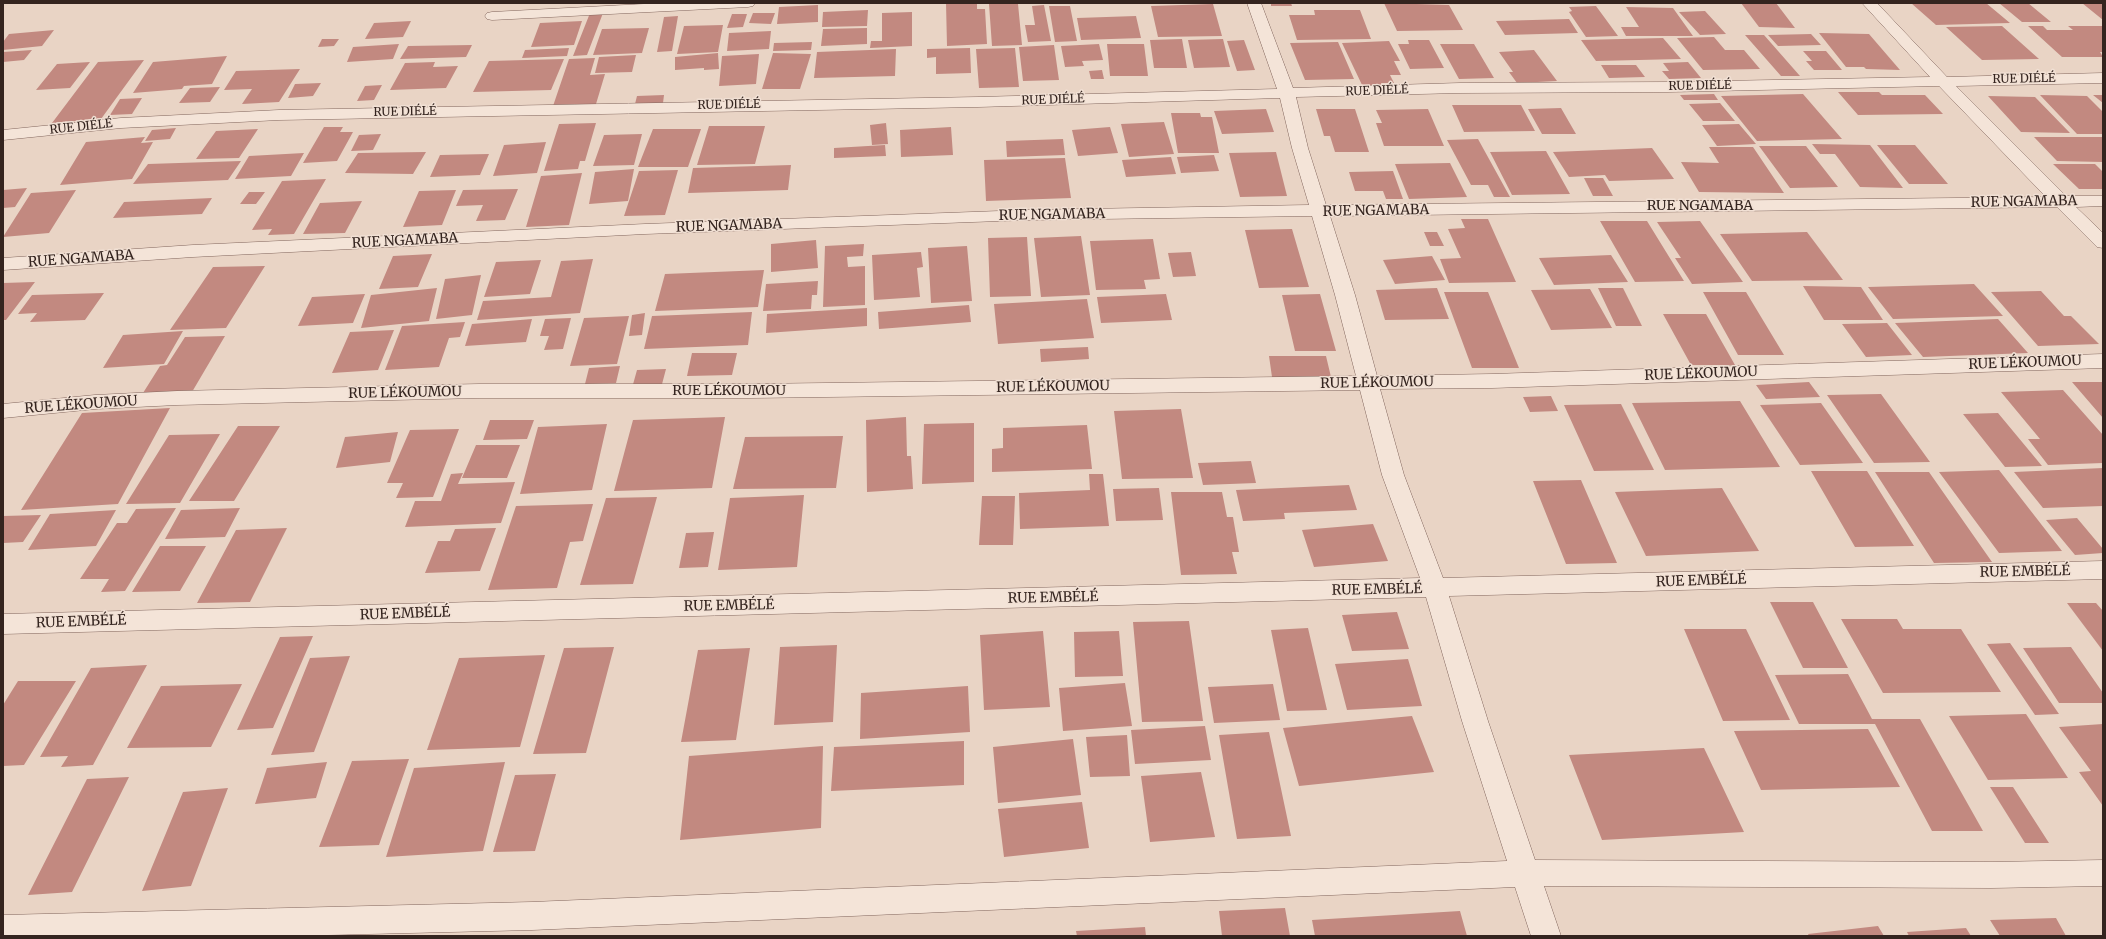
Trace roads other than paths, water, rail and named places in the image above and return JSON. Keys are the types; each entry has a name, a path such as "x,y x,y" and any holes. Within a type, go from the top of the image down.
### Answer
{"street":[{"path":"492,16 748,3"},
{"path":"1254,3 1287,94 1300,148 1393,475 1435,588 1475,721 1546,936"},
{"path":"1869,3 1997,138 2103,243"},
{"name":"RUE DIÉLÉ","path":"3,135 121,123 279,116 749,105 978,102 1460,88 1668,87 1943,80 2103,78"},
{"name":"RUE NGAMABA","path":"3,264 193,251 645,229 1026,215 1319,212 1623,206 1875,205 2103,201"},
{"name":"RUE LÉKOUMOU","path":"3,411 95,402 479,391 750,391 1492,381 2103,361"},
{"name":"RUE EMBÉLÉ","path":"3,624 2103,570"},
{"path":"3,929 532,916 1526,873 1992,875 2103,873"}]}
